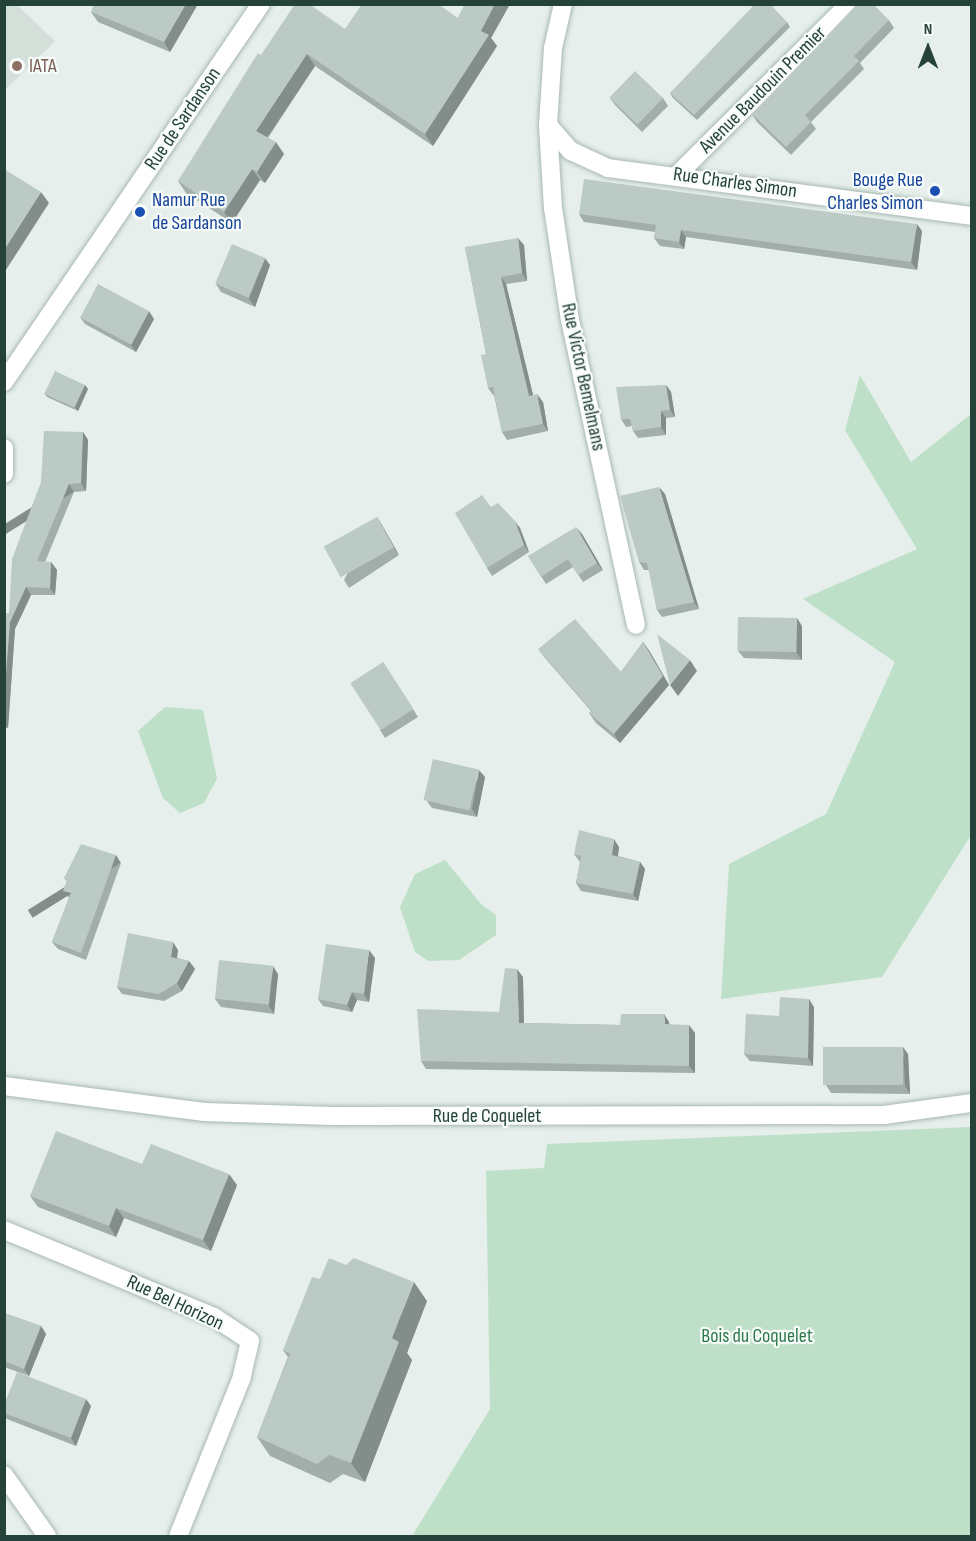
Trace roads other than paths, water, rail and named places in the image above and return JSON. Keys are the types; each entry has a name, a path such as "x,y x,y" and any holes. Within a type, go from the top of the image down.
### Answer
{"street":[{"name":"Rue de Sardanson","path":"4,382 261,4"},
{"name":"Rue Victor Bemelmans","path":"562,4 553,48 548,125 553,208 570,320 636,625"},
{"name":"Avenue Baudouin Premier","path":"677,175 849,4"},
{"name":"Rue Charles Simon","path":"548,125 571,151 608,168 677,175 972,216"},
{"path":"4,448 4,474"},
{"name":"Rue de Coquelet","path":"4,1086 204,1112 332,1116 884,1115 972,1104"},
{"name":"Rue Bel Horizon","path":"4,1230 214,1317 250,1341 242,1377 178,1536"},
{"path":"4,1475 47,1536"}],"place":[{"name":"IATA","path":"17,66"},
{"name":"Bouge Rue Charles Simon","path":"935,191"},
{"name":"Namur Rue de Sardanson","path":"140,212"}],"park label":[{"name":"Bois du Coquelet","path":"757,1336"}]}
